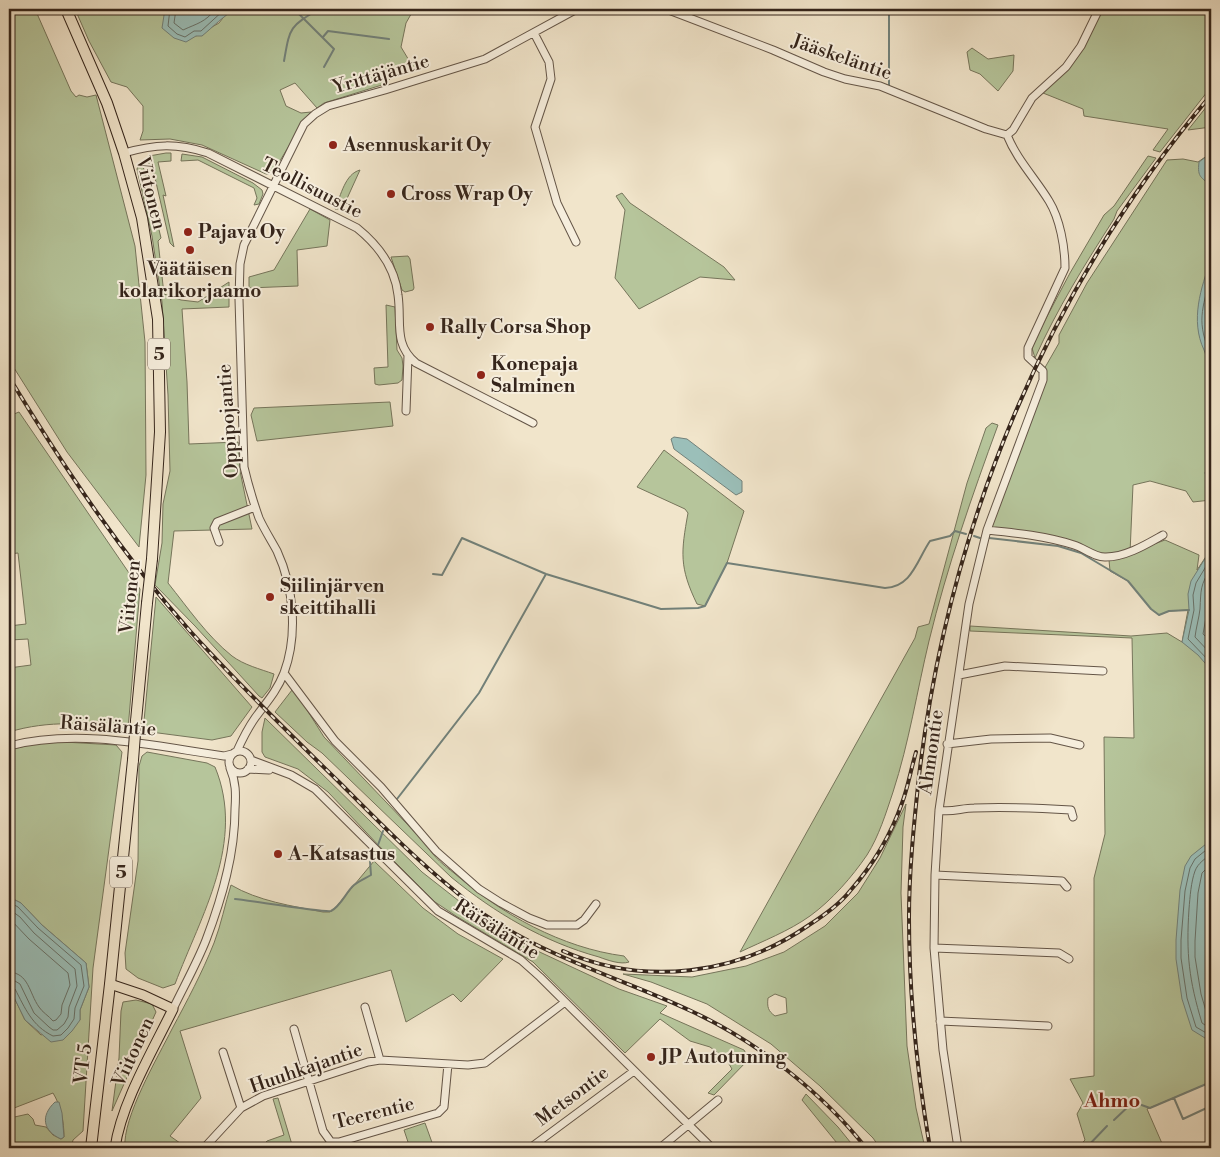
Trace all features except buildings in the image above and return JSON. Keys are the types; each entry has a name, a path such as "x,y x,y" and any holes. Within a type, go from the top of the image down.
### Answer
{"highway":[{"name":"Viitonen","path":"66,9 107,102 124,153 142,218 158,319 160,432 152,559 110,984"},
{"name":"VT 5","path":"91,1148 110,984"}],"main road":[{"name":"Viitonen","path":"110,984 143,995 173,1009 131,1096 119,1126 115,1148"}],"street":[{"path":"576,242 557,203 535,127 550,79 549,62 534,33 577,9"},
{"name":"Jääskeläntie","path":"666,9 773,50 824,72 845,79 880,86 986,129 1007,135"},
{"path":"1007,135 1013,130 1032,98 1053,80 1071,60 1081,46 1099,9"},
{"name":"Yrittäjäntie","path":"273,187 304,124 314,114 328,106 485,59 534,33"},
{"name":"Ahmontie","path":"958,1148 943,1050 934,948 935,875 939,810 969,604 987,530 1043,380 1043,371 1028,357 1028,348 1065,268 1065,255 1052,207 1022,163 1007,135"},
{"name":"Teollisuustie","path":"124,153 143,147 162,145 177,145 208,153 273,187 336,216 357,228 371,239 390,267 396,281 403,347 408,356 406,411"},
{"name":"Oppipojantie","path":"235,753 284,674 291,645 291,599 283,566 255,507 244,458 239,279 244,245 273,187"},
{"path":"408,356 416,363 533,423"},
{"path":"219,542 214,528 217,522 255,507"},
{"path":"987,530 1077,545 1105,558 1130,551 1163,535"},
{"path":"959,675 1005,666 1103,671"},
{"path":"284,674 335,741 381,787 436,850 479,889 529,918 547,924 577,925 584,920 596,904"},
{"path":"236,797 241,778 247,771 250,758 247,744 248,730"},
{"name":"Räisäläntie","path":"9,746 45,738 74,738 157,745 206,753"},
{"path":"948,744 991,739 1050,738 1080,745"},
{"path":"206,753 224,756 244,752 250,758"},
{"path":"206,753 223,759 239,773 247,771 277,771"},
{"path":"173,1009 206,940 226,877 232,851 236,797 236,784 229,766 229,760 235,753"},
{"name":"Räisäläntie","path":"250,758 277,771 291,775 315,789 438,911 521,960 712,1148"},
{"path":"939,810 1026,807 1070,810 1073,817"},
{"path":"935,875 1062,881 1067,887"},
{"path":"934,948 1059,953 1069,959"},
{"name":"Huuhkajantie","path":"204,1148 240,1108 263,1096 368,1062 380,1060 468,1066 486,1063 565,1002"},
{"path":"365,1007 380,1060"},
{"path":"940,1021 1048,1026"},
{"path":"294,1029 308,1082"},
{"path":"224,1052 240,1108"},
{"name":"Teerentie","path":"308,1082 326,1138 331,1142 339,1142 438,1114 444,1108 448,1064"},
{"name":"Metsontie","path":"530,1148 634,1071"},
{"path":"660,1148 718,1100"}],"green space":[{"path":"9,9 35,9 71,91 76,97 79,95 87,97 96,95 135,246 145,342 146,475 139,547 67,452 9,360"},
{"path":"75,9 165,9 165,12 196,36 219,23 226,14 236,9 414,9 406,23 401,47 410,62 427,67 392,77 385,84 324,103 317,108 295,83 280,90 286,106 301,113 311,112 272,174 266,174 202,145 170,139 140,140 143,131 143,106 127,87 111,82 89,41"},
{"path":"1096,9 1211,9 1211,87 1160,152 1153,150 1168,129 1084,116 1083,109 1043,93 1049,83 1081,46"},
{"path":"972,48 988,59 1014,55 1013,71 998,91 980,74 970,70 967,52"},
{"path":"1211,101 1211,127 1188,130"},
{"path":"171,153 171,161 158,162 166,196 163,195 174,247 170,243 155,178 147,159 149,156"},
{"path":"1211,153 1211,500 1193,502 1186,491 1150,481 1133,485 1130,553 1165,540 1199,555 1197,570 1211,549 1211,1082 1147,1109 1164,1148 1077,1148 1085,1140 1077,1114 1083,1103 1070,1079 1094,1076 1094,878 1105,834 1104,737 1134,738 1132,638 970,631 970,626 1131,636 1167,633 1182,642 1188,610 1169,611 1159,615 1151,609 1128,581 1110,571 1109,560 1077,545 987,530 1043,371 1059,343 1059,335 1087,283 1167,160 1183,159 1198,162"},
{"path":"182,154 202,157 253,183 262,190 263,194 259,204 254,205 257,198 254,188 198,160 181,161"},
{"path":"1148,156 1156,158 1117,211 1062,304 1035,358 1032,348 1070,273 1104,215 1114,206"},
{"path":"139,164 145,172 161,238 158,241 164,294 181,300 198,302 229,282 229,307 182,309 189,444 238,442 240,471 252,529 174,531 168,583 206,631 232,656 274,674 270,688 262,698 155,585 162,543 163,504 170,471 168,395 162,302 152,236 137,169"},
{"path":"360,170 345,203 340,209 335,209 347,180"},
{"path":"622,193 630,203 724,267 735,280 700,277 639,309 615,278 625,210 616,196"},
{"path":"310,209 330,220 327,246 297,250 298,286 249,288 249,277 274,270"},
{"path":"408,256 414,288 405,292 402,290 391,257"},
{"path":"386,305 395,307 397,350 402,358 403,366 402,380 398,383 379,385 375,384 374,368 388,367"},
{"path":"390,402 393,426 257,441 251,415 254,408"},
{"path":"19,412 140,589 128,729 98,725 53,724 9,732 9,668 31,665 28,639 10,640 9,628 9,626 26,624 18,553 9,554 9,416"},
{"path":"992,423 998,425 952,559 929,641 899,773 875,840 867,855 848,880 818,910 776,936 740,952 915,638 918,627 929,624 967,483 986,428"},
{"path":"664,450 744,511 727,563 705,606 697,604 684,569 683,549 688,513 685,509 637,487"},
{"path":"156,597 252,707 231,736 212,740 143,731"},
{"path":"292,690 297,694 324,737 428,846 436,858 472,888 533,927 578,945 624,956 629,962 610,961 540,935 485,903 451,877 322,753 307,742 275,712"},
{"path":"265,718 422,872 501,934 619,989 667,1006 660,1013 744,1050 749,1059 714,1095 708,1093 732,1069 726,1059 710,1047 690,1041 660,1019 625,1053 533,962 435,902 328,792 298,769 265,757 262,752 262,732"},
{"path":"46,741 116,745 122,752 93,968 83,1131 73,1140 71,1148 9,1148 10,1118 28,1114 33,1119 35,1125 46,1127 53,1135 61,1139 64,1137 61,1114 53,1093 9,1110 9,983 25,1020 41,1035 80,1020 80,1010 89,987 86,963 42,925 21,903 9,897 9,750"},
{"path":"147,752 207,763 215,767 223,795 225,823 223,850 207,905 175,984 163,988 138,978 126,969 125,953 138,861 139,766 142,756"},
{"path":"906,804 903,827 901,893 907,1046 916,1108 925,1148 880,1148 873,1138 820,1086 771,1044 707,1004 651,982 623,974 692,977 746,966 784,952 825,926 858,893 880,858","holes":["775,994 786,998 787,1013 775,1016 768,1008 768,998"]},
{"path":"374,861 423,908 458,934 503,959 461,1002 453,994 406,1022 391,970 180,1031 201,1098 170,1136 187,1148 125,1148 129,1121 135,1105 214,943 231,885 241,891 276,902 330,912"},
{"path":"136,1000 152,1004 156,1012 112,1111 119,1058 121,1011 123,1002"},
{"path":"806,1094 838,1127 855,1148 841,1148 802,1100"},
{"path":"278,1098 293,1148 260,1148 267,1141 284,1135 273,1099"},
{"path":"425,1123 434,1148 410,1148 404,1130"}],"water":[{"path":"165,9 236,9 222,18 202,36 196,36 186,42 174,38 162,28"},
{"path":"1211,153 1211,187 1201,177 1199,162"},
{"path":"1211,259 1211,364 1208,361 1200,339 1197,316 1198,304"},
{"path":"674,437 687,439 742,481 742,492 736,495 674,449 671,439"},
{"path":"1211,441 1211,487 1205,473"},
{"path":"1211,549 1211,670 1198,655 1182,642 1189,610 1188,594 1191,581"},
{"path":"1211,840 1211,1046 1205,1038 1192,1030 1182,999 1176,959 1176,940 1180,890 1185,866 1191,856"},
{"path":"9,897 21,903 42,925 86,963 89,987 80,1010 80,1020 63,1040 51,1042 25,1020 10,989"},
{"path":"55,1102 59,1102 62,1113 64,1137 61,1139 50,1132 46,1123 47,1113"}],"waterway":[{"path":"284,61 292,29 296,24 319,9"},
{"path":"889,9 889,85"},
{"path":"295,10 334,49 324,67"},
{"path":"323,37 328,31 389,39"},
{"path":"433,574 442,575 462,538 546,574 661,609 698,608 705,606 727,563 885,588 902,583 908,578 930,541 950,536 955,531 966,534"},
{"path":"974,536 980,538"},
{"path":"989,538 1058,546 1081,553 1128,581 1151,609 1159,615 1169,611 1189,610"},
{"path":"397,799 479,693 546,574"},
{"path":"378,845 383,831"},
{"path":"235,899 331,911 338,906 354,885 371,875 370,861"},
{"path":"1114,1120 1133,1102 1150,1108 1211,1082"},
{"path":"1174,1098 1183,1119 1211,1106"},
{"path":"1086,1148 1107,1126"}],"railway":[{"path":"930,1148 921,1091 912,1005 909,947 910,883 919,776 933,682 954,591 981,501 1015,414 1054,329 1100,248 1153,170 1211,95"},
{"path":"9,377 50,443 94,508 140,571 190,631 245,689 425,865 479,911 512,932 562,957 665,999 740,1037 808,1088 849,1127 866,1148"},
{"path":"563,951 594,962 626,969 658,972 690,970 721,965 752,955 781,942 836,906 866,871 887,838 898,815 916,752"}],"place":[{"name":"Asennuskarit Oy","path":"333,145"},
{"name":"Cross Wrap Oy","path":"391,194"},
{"name":"Pajava Oy","path":"188,232"},
{"name":"Väätäisen kolarikorjaamo","path":"190,250"},
{"name":"Rally Corsa Shop","path":"430,327"},
{"name":"Konepaja Salminen","path":"481,375"},
{"name":"Siilinjärven skeittihalli","path":"270,597"},
{"name":"A-Katsastus","path":"278,854"},
{"name":"JP Autotuning","path":"651,1057"}],"district":[{"name":"Ahmo","path":"1112,1101"}]}
